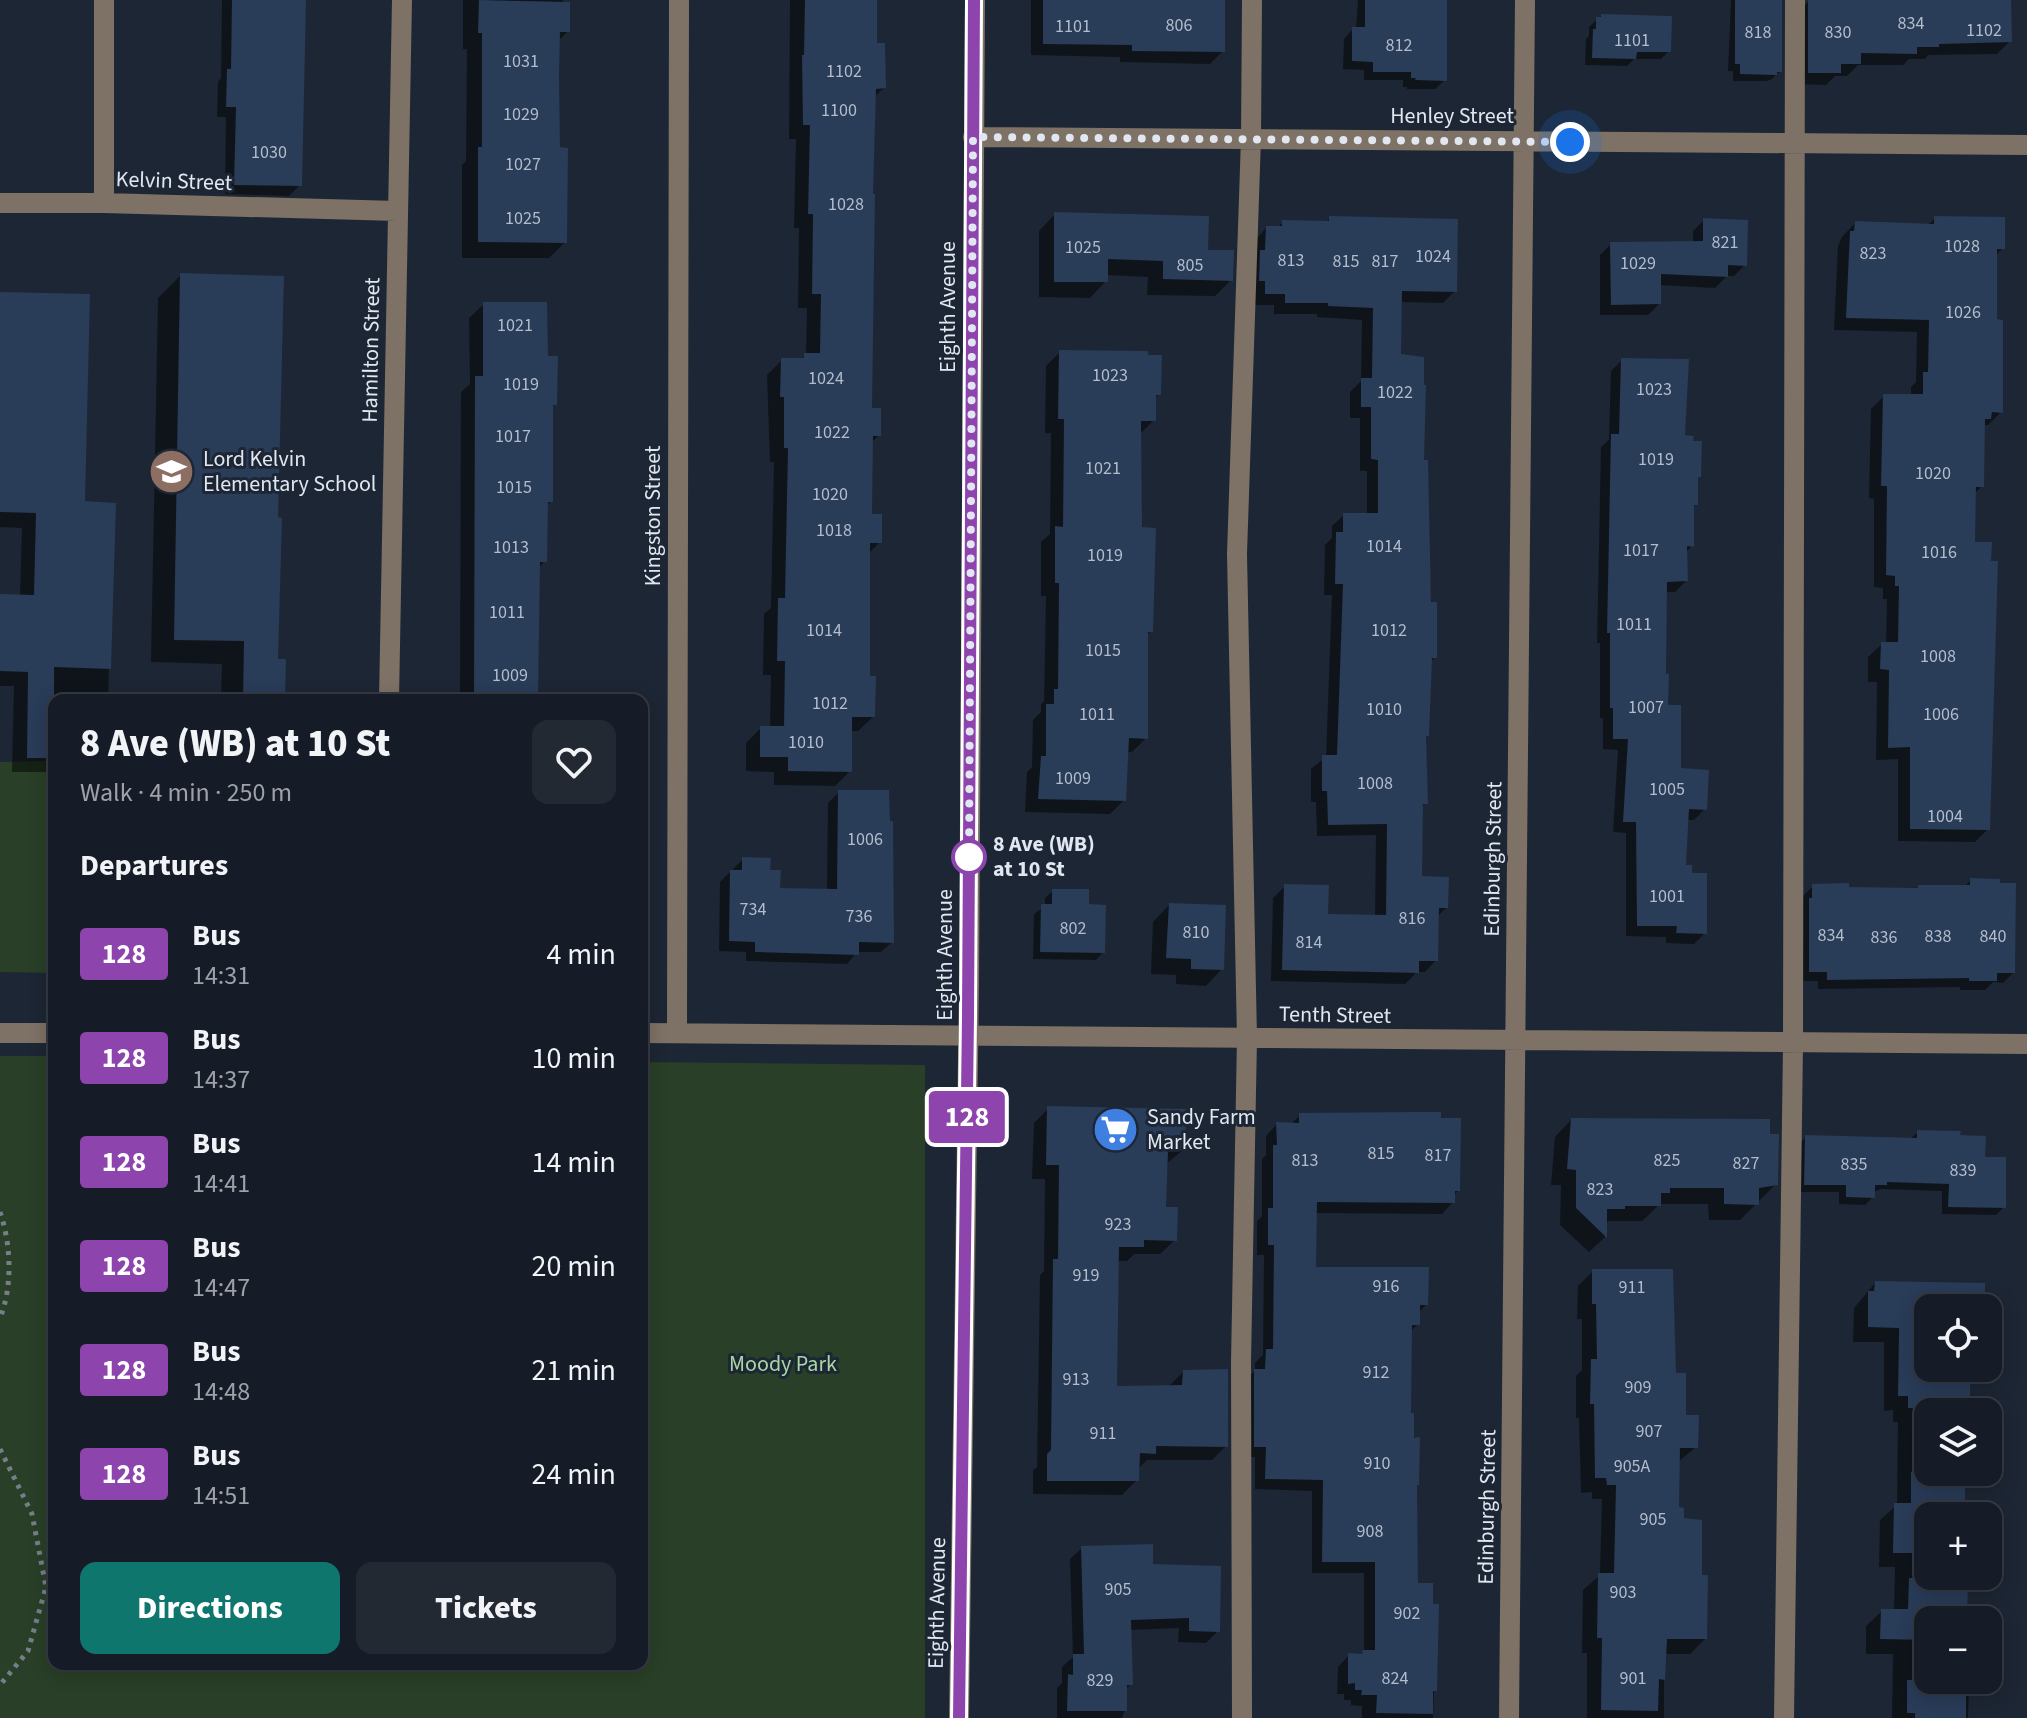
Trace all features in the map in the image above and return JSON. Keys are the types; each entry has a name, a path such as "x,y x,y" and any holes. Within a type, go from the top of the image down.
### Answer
{"street":[{"name":"Kelvin Street","path":"104,0 104,203 397,211"},
{"name":"Hamilton Street","path":"389,694 402,0"},
{"name":"Kingston Street","path":"677,1032 679,0"},
{"name":"Eighth Avenue","path":"959,1718 968,1035 975,0"},
{"path":"1242,1718 1241,1362 1247,1038 1237,554 1251,138 1252,0"},
{"name":"Edinburgh Street","path":"1509,1718 1525,0"},
{"path":"1784,1718 1793,1044 1795,0"},
{"name":"Henley Street","path":"973,137 2027,145"},
{"path":"0,203 104,203"},
{"path":"0,1033 48,1033"},
{"name":"Tenth Street","path":"648,1033 2027,1044"}],"path":[{"path":"0,1212 8,1251 8,1279 0,1318"},
{"path":"0,1449 32,1514 46,1587 28,1651 0,1685"}],"green space":[{"path":"48,761 48,973 0,972 0,762"},
{"name":"Moody Park","path":"0,1056 48,1056 48,1670 648,1670 648,1062 925,1065 925,1718 0,1718"}],"building":[{"path":"232,0 306,0 302,186 234,185 236,107 226,107 227,69 231,69"},
{"path":"479,0 570,2 570,32 560,32 559,76 560,147 568,148 567,243 478,242 478,147 482,147"},
{"path":"805,0 877,0 877,43 885,43 886,88 876,89 873,194 872,408 881,408 881,436 873,436 872,514 882,514 882,543 870,543 870,676 876,676 875,717 852,717 852,772 788,771 788,757 760,757 760,726 784,726 785,661 777,661 778,598 785,598 788,448 784,448 784,397 780,397 781,358 804,358 804,353 820,353 821,294 812,294 813,214 808,214 810,125 803,125"},
{"path":"1043,0 1225,0 1225,52 1132,51 1132,45 1043,44"},
{"path":"1365,0 1447,0 1447,81 1415,80 1411,78 1411,72 1373,72 1373,62 1352,61 1352,27 1365,27"},
{"path":"1735,0 1782,0 1782,72 1777,72 1777,75 1740,74 1740,64 1735,64"},
{"path":"1808,0 2011,0 2012,42 1939,44 1939,47 1917,47 1917,54 1861,53 1861,64 1841,64 1841,73 1808,73"},
{"path":"1601,14 1672,16 1671,52 1637,52 1636,59 1592,58 1593,29 1596,29 1596,17 1601,17"},
{"path":"1054,212 1209,216 1208,250 1234,250 1233,281 1163,279 1163,261 1108,259 1108,282 1054,282"},
{"path":"1329,216 1458,219 1457,292 1402,291 1401,354 1424,357 1424,460 1428,460 1431,602 1437,602 1437,658 1432,658 1429,736 1426,736 1428,804 1423,804 1422,876 1449,877 1448,908 1439,908 1438,961 1419,961 1419,973 1282,970 1284,884 1329,885 1328,914 1386,915 1387,824 1328,825 1327,791 1322,791 1322,755 1337,755 1343,584 1335,584 1336,532 1343,532 1343,513 1378,513 1378,460 1371,459 1371,407 1361,407 1361,378 1372,378 1373,308 1328,306 1328,303 1285,303 1285,294 1265,294 1265,281 1259,281 1260,250 1265,250 1266,226 1282,226 1282,220 1329,221"},
{"path":"1934,216 2005,217 2005,249 1997,249 1997,319 2003,320 2003,413 1992,412 1991,419 1985,419 1984,487 1976,487 1975,542 1992,542 1991,561 1998,561 1990,830 1910,829 1910,747 1888,748 1889,670 1880,669 1881,642 1898,642 1899,586 1895,586 1895,576 1886,575 1887,486 1881,486 1883,394 1923,394 1923,372 1928,372 1929,320 1846,318 1850,231 1854,231 1855,221 1934,224"},
{"path":"1703,218 1748,220 1747,266 1728,265 1728,277 1661,274 1661,304 1611,305 1610,242 1703,241"},
{"path":"180,273 284,276 278,659 286,659 285,694 243,694 244,641 174,640"},
{"path":"0,292 90,294 85,501 116,503 111,669 54,667 54,694 48,694 48,758 27,758 28,672 0,671 0,594 34,595 36,513 0,512"},
{"path":"483,302 547,302 548,356 558,356 557,405 553,405 553,502 548,502 547,562 540,562 538,694 474,694 475,376 483,376"},
{"path":"1059,350 1148,351 1148,355 1162,355 1161,395 1156,395 1156,421 1141,421 1142,527 1156,528 1153,632 1148,632 1148,739 1129,738 1126,801 1038,799 1041,756 1046,756 1046,704 1054,704 1054,689 1058,689 1059,583 1055,583 1055,526 1063,527 1064,419 1058,419"},
{"path":"1621,358 1689,359 1685,435 1694,436 1693,441 1702,441 1698,505 1694,505 1694,547 1687,546 1688,581 1667,582 1666,674 1669,674 1668,705 1681,705 1681,768 1709,770 1707,810 1689,809 1686,865 1692,865 1692,873 1707,873 1707,934 1676,933 1677,926 1637,926 1636,822 1623,822 1628,739 1613,739 1610,633 1607,633 1611,434 1619,434"},
{"path":"838,790 889,790 890,821 893,821 894,943 859,942 859,955 755,952 755,942 729,941 730,870 742,870 742,857 771,858 770,870 781,870 780,888 837,889"},
{"path":"1970,878 2016,883 2015,973 1997,973 1997,981 1969,981 1969,978 1827,980 1827,972 1809,972 1809,898 1812,898 1812,884 1918,888 1918,885 1970,885"},
{"path":"1052,889 1089,889 1089,904 1106,905 1105,953 1040,952 1041,904 1052,904"},
{"path":"1169,903 1226,905 1224,970 1191,969 1191,959 1166,958"},
{"path":"1047,1106 1186,1109 1185,1151 1168,1151 1166,1207 1178,1207 1177,1241 1144,1240 1144,1247 1119,1247 1117,1386 1182,1385 1183,1370 1228,1369 1228,1447 1156,1446 1156,1454 1140,1453 1139,1481 1047,1481 1047,1454 1051,1450 1053,1259 1058,1259 1059,1165 1046,1165"},
{"path":"1441,1112 1441,1118 1461,1118 1460,1191 1455,1191 1455,1203 1317,1202 1316,1267 1429,1267 1428,1305 1420,1305 1420,1325 1412,1325 1411,1413 1414,1413 1414,1438 1420,1437 1418,1583 1433,1583 1433,1604 1439,1604 1437,1691 1433,1691 1433,1714 1376,1713 1377,1695 1361,1695 1362,1690 1355,1690 1355,1683 1348,1684 1348,1653 1362,1654 1363,1650 1375,1650 1375,1562 1322,1562 1323,1480 1265,1479 1266,1447 1254,1447 1254,1369 1265,1369 1266,1349 1273,1349 1274,1245 1268,1245 1268,1208 1273,1208 1273,1145 1277,1145 1276,1122 1299,1123 1299,1113"},
{"path":"1571,1118 1770,1119 1770,1134 1779,1134 1778,1185 1759,1188 1759,1205 1724,1204 1724,1188 1670,1188 1670,1193 1661,1193 1661,1206 1607,1209 1607,1238 1576,1208 1576,1170 1567,1169"},
{"path":"1917,1130 1961,1131 1960,1135 1986,1136 1985,1157 2006,1157 2006,1208 1948,1207 1949,1184 1887,1182 1887,1185 1875,1185 1875,1198 1846,1197 1846,1185 1804,1185 1805,1135 1917,1138"},
{"path":"1592,1269 1673,1269 1676,1373 1686,1373 1686,1415 1699,1415 1698,1448 1680,1448 1679,1507 1684,1508 1684,1518 1702,1520 1702,1575 1708,1575 1707,1639 1667,1639 1665,1680 1659,1679 1658,1711 1601,1710 1602,1638 1597,1638 1598,1573 1614,1573 1616,1485 1607,1485 1606,1478 1595,1478 1594,1404 1590,1404 1591,1359 1597,1359"},
{"path":"1875,1281 1985,1283 1985,1294 1914,1294 1914,1382 1970,1382 1970,1398 1914,1398 1914,1408 1908,1408 1908,1396 1898,1396 1899,1328 1868,1327 1868,1291 1874,1291"},
{"path":"1911,1472 1914,1472 1914,1486 1965,1486 1965,1502 1914,1502 1914,1553 1893,1553 1894,1503 1911,1503"},
{"path":"1153,1544 1153,1564 1221,1566 1220,1632 1189,1631 1189,1618 1131,1620 1133,1685 1127,1685 1127,1711 1067,1711 1068,1674 1073,1675 1073,1654 1084,1654 1081,1546"},
{"path":"1909,1578 1914,1578 1914,1590 1968,1590 1967,1606 1914,1606 1914,1640 1880,1639 1881,1609 1908,1609"},
{"path":"1907,1680 1914,1680 1914,1694 1966,1694 1966,1718 1915,1718 1915,1713 1907,1713"}],"bus line":[{"name":"128","path":"959,1718 968,1017 974,0"}],"place":[{"name":"Lord Kelvin Elementary School","path":"172,472"},
{"name":"8 Ave (WB) at 10 St","path":"969,857"},
{"name":"Sandy Farm Market","path":"1116,1130"}],"route":[{"path":"969,857 973,137 1570,142"}]}
